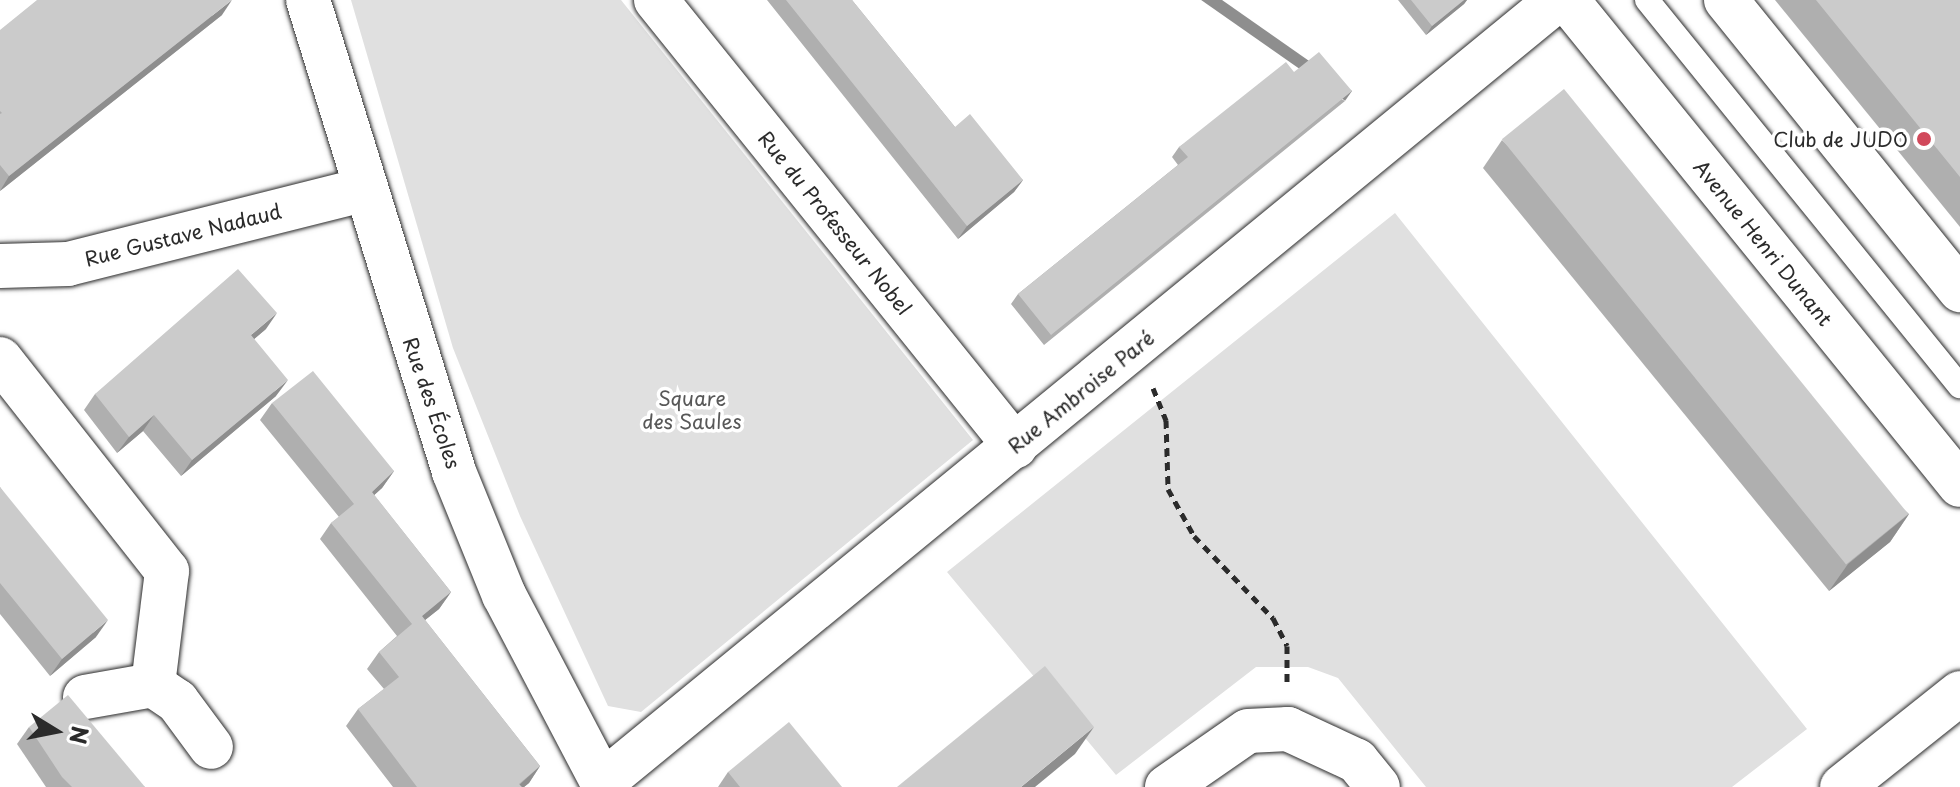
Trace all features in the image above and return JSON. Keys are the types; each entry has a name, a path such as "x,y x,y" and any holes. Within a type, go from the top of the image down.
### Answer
{"street":[{"name":"Rue des Écoles","path":"308,0 363,190 454,472 504,595 604,784"},
{"name":"Rue du Professeur Nobel","path":"656,0 1015,446"},
{"name":"Rue Ambroise Paré","path":"604,784 1557,0"},
{"name":"Avenue Henri Dunant","path":"1567,0 1960,485"},
{"path":"1726,0 1960,290"},
{"name":"Rue Gustave Nadaud","path":"0,266 68,264 363,190"},
{"path":"0,359 167,571 153,685"},
{"path":"85,697 153,685 177,701 211,747"},
{"path":"1842,787 1960,693"},
{"path":"1167,787 1248,731 1288,729 1357,761 1378,787"}],"lane":[{"path":"1647,0 1960,386"}],"path":[{"path":"1136,346 1166,420 1168,489 1194,536 1273,618 1287,646 1288,729"}],"green space":[{"name":"Square des Saules","path":"351,0 621,0 973,440 641,712 608,706 520,516 453,348"},
{"path":"1395,213 1807,729 1732,787 1426,787 1338,678 1308,667 1256,667 1116,775 947,572"}],"building":[{"path":"37,0 232,0 9,176 0,165 0,30"},
{"path":"786,0 852,0 955,127 970,114 1023,180 967,226"},
{"path":"1411,0 1464,0 1432,26"},
{"path":"1816,0 1960,0 1960,177"},
{"path":"1319,52 1352,91 1051,335 1018,294 1188,157 1179,147 1286,62 1294,72"},
{"path":"1564,89 1908,514 1846,564 1502,139"},
{"path":"238,269 277,313 251,335 288,380 192,460 154,415 129,437 95,394"},
{"path":"313,371 394,471 372,492 451,592 422,616 540,766 519,784 522,787 417,787 358,709 399,677 379,652 412,624 331,523 354,504 272,403"},
{"path":"0,487 108,620 62,659 0,583"},
{"path":"1045,666 1094,727 1021,787 897,787"},
{"path":"68,695 145,787 72,787 62,777 29,727"},
{"path":"789,722 842,787 740,787 728,772"}],"place":[{"name":"Club de JUDO","path":"1924,139"}]}
